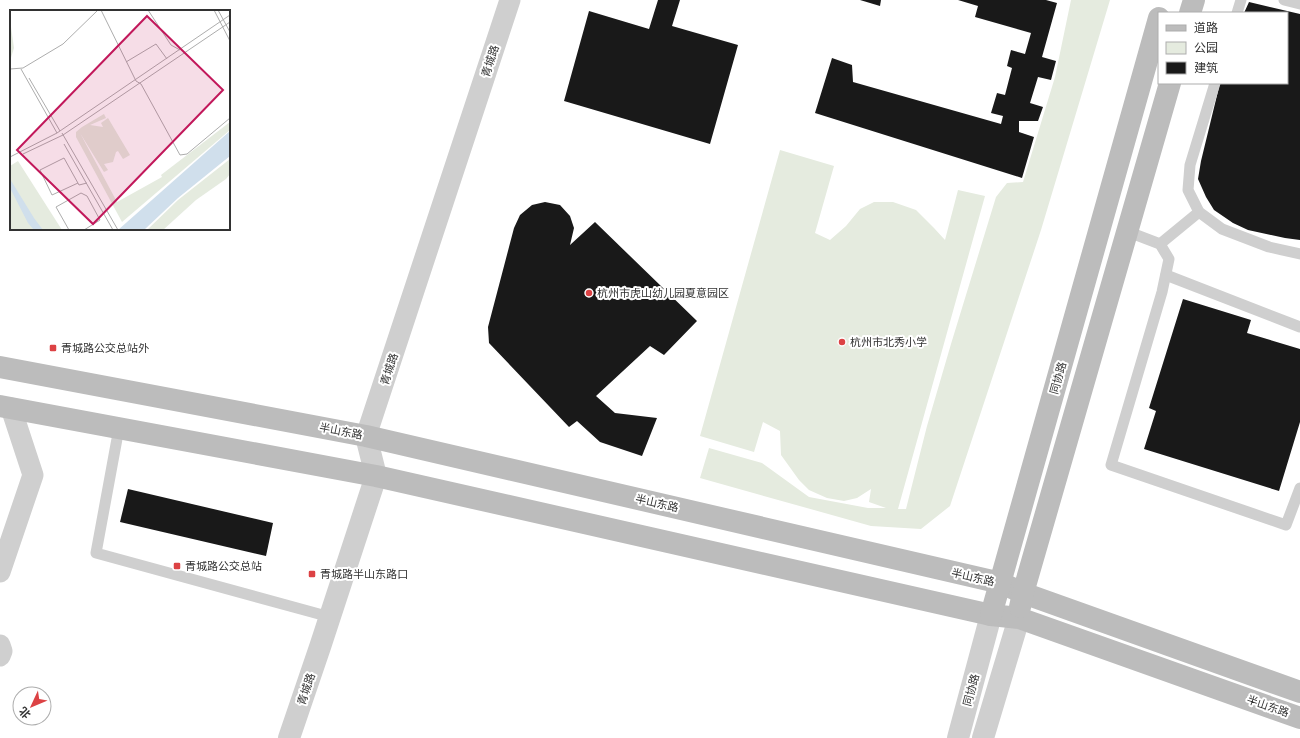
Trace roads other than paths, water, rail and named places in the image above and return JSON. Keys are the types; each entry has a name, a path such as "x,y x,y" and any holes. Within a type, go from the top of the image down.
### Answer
{"main road":[{"path":"1160,12 1164,0"},
{"path":"1190,12 1194,0"},
{"name":"同协路","path":"991,616 1158,22"},
{"path":"1019,618 1023,593 1126,231 1170,84"},
{"name":"半山东路","path":"0,367 366,436 1001,583 1023,593 1300,692"},
{"name":"半山东路","path":"5,407 376,476 991,616 1019,618 1300,718"}],"street":[{"name":"青城路","path":"366,436 510,0"},
{"path":"0,572 33,475 5,407"},
{"path":"366,436 376,476"},
{"name":"青城路","path":"289,738 376,476"},
{"name":"同协路","path":"958,738 991,616"},
{"path":"983,738 1019,618"},
{"path":"0,645 2,650 0,656"}],"lane":[{"path":"1237,12 1241,0"},
{"path":"1284,0 1300,4"},
{"path":"1216,84 1190,165 1188,190 1199,212 1222,229 1269,247 1300,254"},
{"path":"1160,244 1199,212"},
{"path":"1126,231 1160,244 1169,259 1162,292 1111,465 1286,525 1300,488"},
{"path":"1166,275 1300,327"},
{"path":"119,428 96,553 330,617"}],"place":[{"name":"杭州市虎山幼儿园夏意园区","path":"589,293"},
{"name":"杭州市北秀小学","path":"842,342"},
{"name":"青城路公交总站外","path":"53,348"},
{"name":"青城路公交总站","path":"177,566"},
{"name":"青城路半山东路口","path":"312,574"}]}
